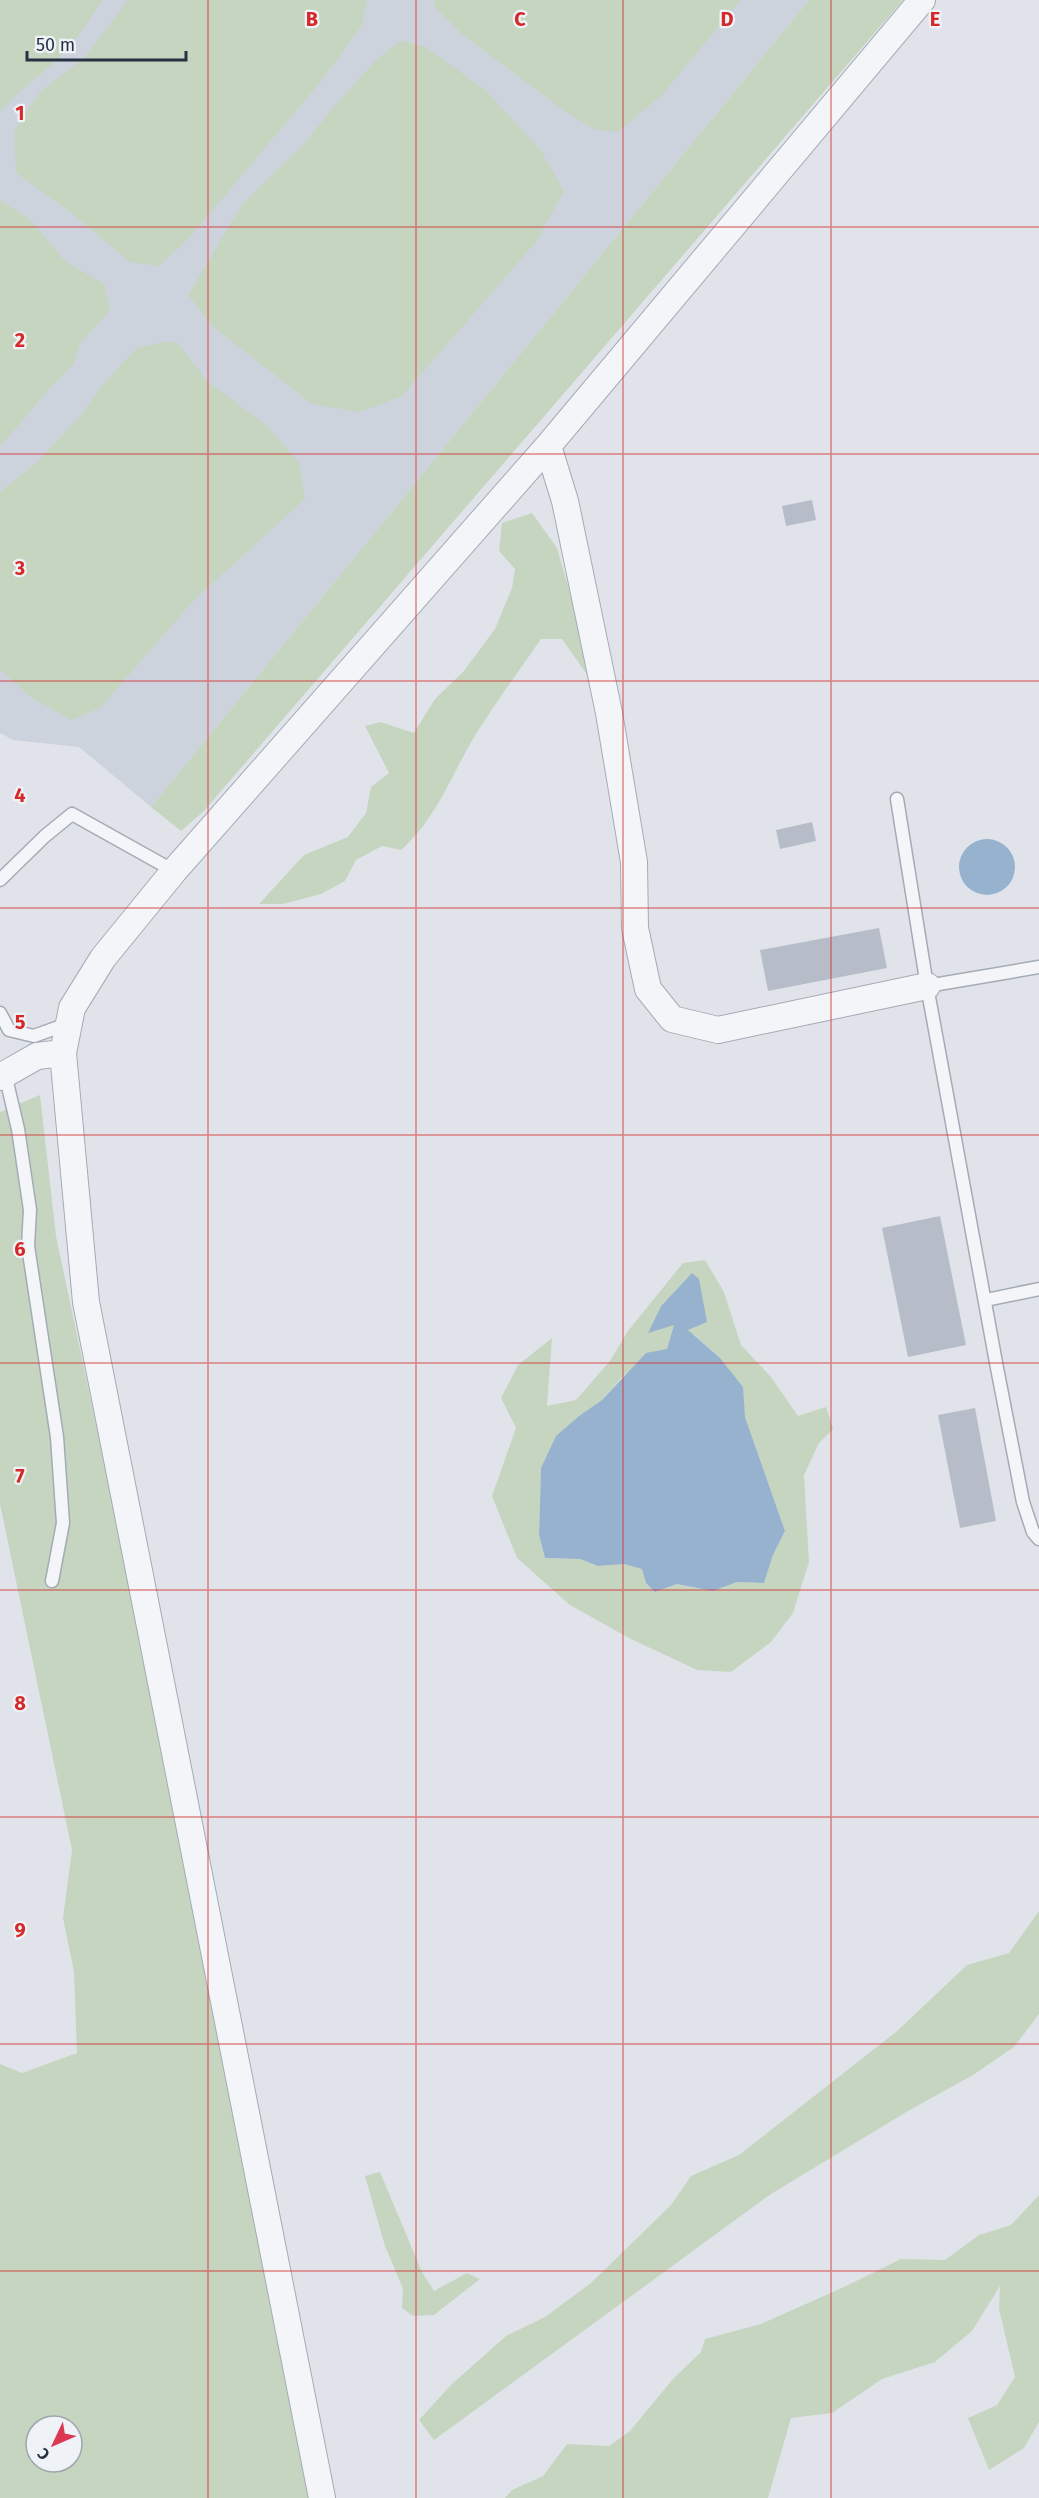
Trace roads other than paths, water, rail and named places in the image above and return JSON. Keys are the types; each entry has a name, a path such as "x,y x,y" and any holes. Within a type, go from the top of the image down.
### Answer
{"street":[{"path":"322,2498 86,1302 63,1053 67,1024 72,1008 103,958 174,871 548,446 922,0"},
{"path":"548,446 565,501 609,713 634,862 635,928 648,989 672,1019 718,1030 927,986"},
{"path":"3,1076 37,1056 63,1053"}],"lane":[{"path":"897,800 927,986 1023,1502 1033,1532 1039,1539"},
{"path":"0,880 45,836 72,814 174,871"},
{"path":"927,986 1039,967"},
{"path":"0,1013 9,1030 34,1035 67,1024"},
{"path":"3,1076 18,1129 30,1210 28,1246 57,1437 63,1523 52,1581"},
{"path":"986,1300 1039,1289"}],"water":[{"path":"987,839 998,841 1007,847 1013,856 1015,867 1013,878 1007,887 998,893 987,895 976,893 967,887 961,878 959,867 961,856 967,847 976,841"},
{"path":"692,1273 699,1279 707,1322 688,1330 720,1358 743,1387 745,1417 785,1531 773,1555 764,1583 737,1582 713,1591 677,1584 655,1592 646,1583 642,1569 624,1564 598,1566 580,1559 545,1558 539,1535 541,1468 556,1436 602,1400 646,1353 667,1349 674,1325 648,1333 661,1306"}]}
